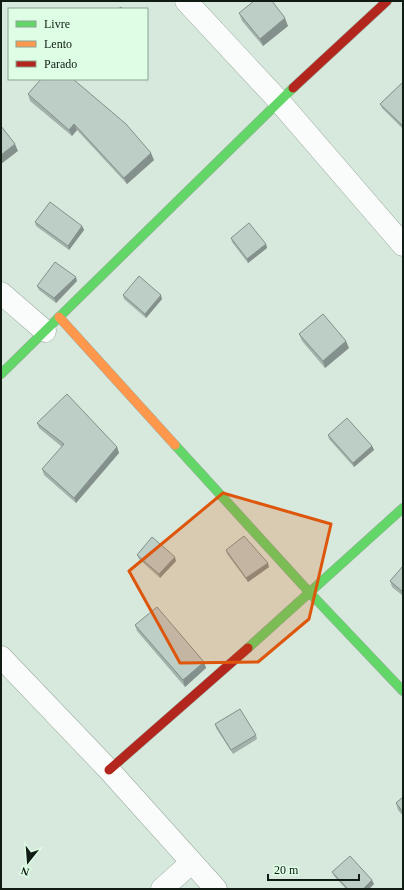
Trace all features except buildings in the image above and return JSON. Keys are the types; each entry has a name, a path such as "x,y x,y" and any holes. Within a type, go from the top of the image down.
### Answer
{"street":[{"path":"186,1 278,101 403,245"},
{"path":"1,374 278,101 387,1"},
{"path":"1,293 52,324 403,691"},
{"path":"109,770 310,594 403,508"},
{"path":"1,657 109,770 191,863 216,889"},
{"path":"162,889 191,863"}],"highlighted area":[{"path":"223,493 331,524 309,619 258,662 180,663 129,571"}],"traffic: fast":[{"path":"1,374 293,88"},
{"path":"175,445 310,593 403,691"},
{"path":"248,648 403,508"}],"traffic: slow":[{"path":"59,317 175,445"}],"traffic: jam":[{"path":"293,88 387,1"},
{"path":"109,770 248,648"}]}
